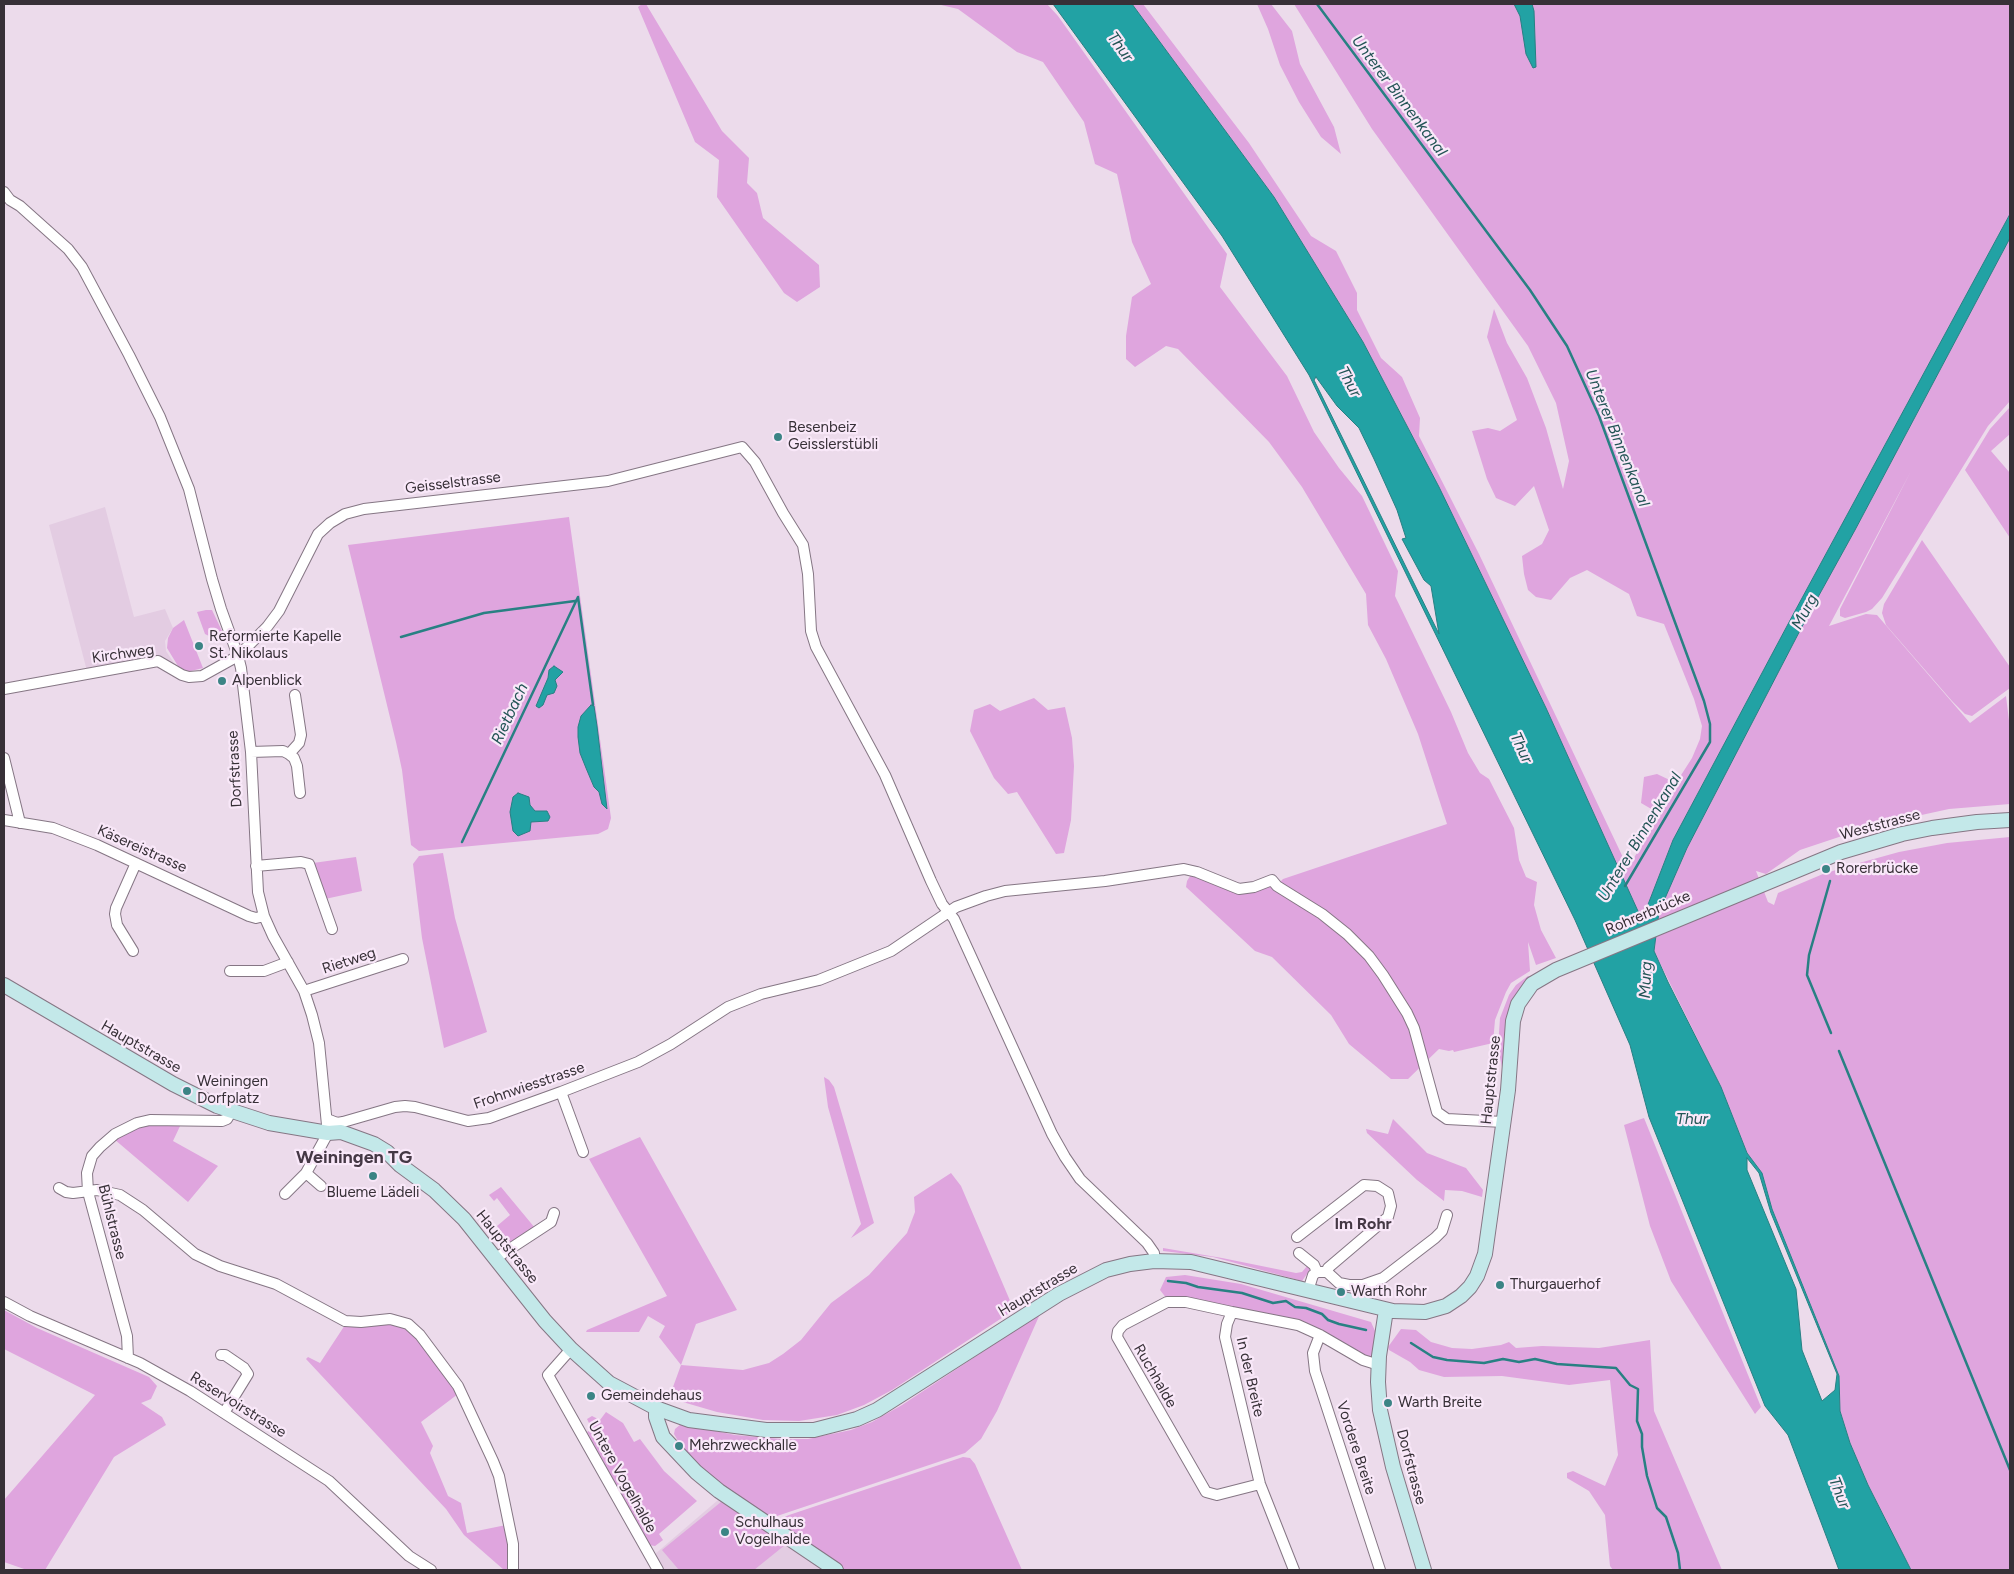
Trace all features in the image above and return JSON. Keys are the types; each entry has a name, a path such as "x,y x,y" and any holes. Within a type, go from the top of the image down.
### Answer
{"main road":[{"name":"Weststrasse","path":"1763,883 1841,852 1902,834 1954,824 2010,820"},
{"name":"Rohrerbrücke","path":"1532,984 1546,974 1763,883"},
{"name":"Hauptstrasse","path":"4,985 180,1088 231,1112 269,1123 331,1125 341,1132 374,1144 387,1152 400,1165 428,1184 451,1205 496,1258 545,1321 575,1353 609,1383 689,1420 766,1430 792,1431 814,1430 857,1419 877,1410 1067,1290 1116,1267 1154,1260 1191,1262 1386,1310 1416,1313 1438,1309 1452,1303 1470,1287 1476,1278 1484,1254 1503,1122 1515,1013 1522,997 1532,984"},
{"name":"Dorfstrasse","path":"1386,1310 1379,1364 1380,1402 1386,1441 1424,1570"},
{"path":"666,1408 669,1435 675,1450 708,1482 836,1570"}],"street":[{"name":"Dorfstrasse","path":"6,198 20,206 68,249 82,267 160,418 189,489 214,587 238,656 248,718 251,752 258,892 264,916 272,936 304,991 319,1043 331,1125"},
{"name":"Geisselstrasse","path":"238,656 267,627 279,611 318,534 330,523 346,514 364,509 608,481 742,447 755,462 783,514 803,545 808,574 812,631 816,647 886,775 931,881 948,912"},
{"name":"Kirchweg","path":"4,689 158,661 182,675 202,676 238,656"},
{"path":"289,754 299,743 302,735 296,695"},
{"path":"251,752 283,751 294,758 297,766 300,793"},
{"path":"4,758 20,823"},
{"name":"Käsereistrasse","path":"4,820 53,828 98,845 249,916 256,918 264,916"},
{"path":"256,866 301,862 309,864 332,928"},
{"path":"133,952 117,926 115,914 136,863"},
{"name":"Frohnwiesstrasse","path":"331,1125 395,1107 405,1106 468,1121 505,1113 638,1062 668,1046 728,1008 761,994 818,980 892,951 948,912 964,904 1005,891 1105,881 1176,869 1197,872 1239,889 1246,889 1272,880 1277,886 1322,914 1369,956 1383,974 1407,1013 1414,1028 1434,1107 1437,1112 1447,1119 1503,1122"},
{"path":"948,912 954,919 1052,1134 1065,1158 1086,1185 1147,1243 1153,1250 1154,1260"},
{"name":"Rietweg","path":"304,991 403,959"},
{"path":"230,971 264,971 288,962"},
{"path":"562,1092 583,1152"},
{"name":"Bühlstrasse","path":"128,1358 128,1336 88,1192 87,1173 92,1156 107,1140 126,1128 150,1120 225,1120 231,1112"},
{"path":"285,1194 306,1173 331,1125"},
{"path":"306,1173 321,1186"},
{"path":"1297,1237 1364,1185 1378,1186 1388,1193 1391,1206 1388,1217 1328,1268 1310,1279 1308,1291"},
{"path":"59,1188 66,1192 97,1190 120,1195 143,1210 195,1254 220,1266 276,1284 345,1321 360,1322 390,1319 408,1324 415,1330 458,1386 493,1461 499,1476 513,1544 513,1570"},
{"path":"496,1258 552,1222 554,1213"},
{"path":"1299,1253 1339,1283 1363,1285 1383,1278 1436,1238 1442,1231 1447,1215"},
{"name":"Reservoirstrasse","path":"4,1302 30,1316 140,1363 190,1391 329,1481 409,1556 431,1570"},
{"name":"Ruchhalde","path":"1232,1312 1186,1302 1167,1302 1123,1325 1118,1331 1117,1337 1206,1492 1217,1495 1260,1484"},
{"name":"In der Breite","path":"1294,1570 1260,1484 1225,1337 1225,1328 1232,1312 1298,1325 1320,1335 1363,1360 1379,1364"},
{"name":"Vordere Breite","path":"1320,1335 1314,1353 1315,1371 1380,1570"},
{"name":"Untere Vogelhalde","path":"575,1353 548,1375 658,1570"},
{"path":"221,1355 225,1355 238,1364 248,1374 224,1413"}],"shaded area":[{"path":"646,4 722,131 749,158 747,183 757,193 763,218 819,265 820,287 797,302 784,293 717,197 719,160 695,142 638,7"},
{"path":"937,4 1047,4 1058,16 1227,254 1220,287 1287,376 1314,432 1339,468 1362,496 1398,571 1395,596 1451,712 1468,753 1480,773 1489,779 1514,828 1519,860 1526,877 1537,882 1534,905 1541,930 1556,958 1536,965 1528,942 1530,971 1511,983 1506,992 1495,1020 1493,1043 1454,1052 1453,1050 1439,1049 1408,1079 1391,1079 1349,1044 1331,1015 1272,957 1255,951 1186,887 1192,873 1239,892 1265,885 1273,886 1327,921 1353,943 1372,964 1397,1002 1404,1005 1384,972 1355,939 1338,924 1285,888 1280,882 1283,879 1447,824 1418,734 1386,659 1368,625 1366,594 1302,487 1269,442 1178,349 1166,346 1135,367 1126,359 1126,336 1132,297 1151,284 1132,242 1117,174 1095,164 1084,122 1043,62 1017,52 958,9"},
{"path":"1132,4 1143,4 1249,143 1311,236 1336,251 1357,293 1357,310 1381,358 1402,377 1420,418 1419,436 1479,554 1628,868 1660,814 1641,803 1644,777 1657,774 1676,783 1692,758 1700,739 1702,726 1694,699 1664,624 1637,616 1629,594 1587,570 1570,578 1551,600 1536,597 1528,590 1522,556 1542,544 1549,530 1534,486 1515,506 1496,498 1487,479 1472,431 1488,428 1500,431 1517,420 1487,337 1494,309 1507,343 1527,378 1546,428 1563,489 1569,461 1556,403 1528,346 1372,129 1294,4 2010,4 2010,214 1673,840 1642,921 1546,708 1439,487 1363,342 1274,197"},
{"path":"1257,4 1271,4 1292,31 1300,64 1334,127 1341,154 1321,137 1299,102 1280,65"},
{"path":"2010,238 2010,401 1988,426 1882,598 1872,609 1866,612 1845,618 1840,616 1840,609 1911,471 1829,626 1866,614 1877,615 1970,723 2006,696 2010,729 2010,804 1949,809 1894,821 1800,850 1766,874 1756,871 1768,902 1774,905 1778,893 1823,874 1852,865 1899,852 1947,843 2010,837 2010,1570 1911,1570 1868,1485 1850,1443 1840,1411 1839,1376 1772,1209 1762,1173 1747,1153 1721,1087 1654,951 1659,912 1687,848 1807,617"},
{"path":"2010,407 2010,434 1991,451 2010,473 2010,538 1965,470 1990,429"},
{"path":"105,507 134,617 165,609 173,628 165,641 166,651 178,669 170,664 87,671 49,525"},
{"path":"569,517 611,818 608,829 598,834 419,851 411,845 402,770 348,545"},
{"path":"1922,540 2010,667 2010,688 1972,716 1965,714 1952,701 1886,625 1882,613 1884,604"},
{"path":"212,610 222,631 209,636 205,634 197,612"},
{"path":"184,620 203,668 187,672 178,666 167,648 168,638 173,628"},
{"path":"1034,698 1048,710 1065,707 1072,738 1074,766 1071,820 1064,853 1056,854 1017,792 1008,794 994,778 970,731 974,710 990,704 1000,711"},
{"path":"443,853 455,918 487,1032 444,1048 422,938 413,864 419,856"},
{"path":"356,857 362,891 325,899 313,863"},
{"path":"1528,976 1531,977 1503,1072 1498,1048 1500,1018 1509,995 1516,985"},
{"path":"824,1077 834,1087 874,1223 851,1238 861,1224 828,1107"},
{"path":"1644,1118 1761,1407 1755,1414 1671,1281 1650,1226 1624,1125"},
{"path":"1393,1119 1427,1153 1466,1168 1483,1190 1482,1197 1462,1191 1445,1190 1444,1201 1417,1180 1367,1133 1366,1129 1388,1134"},
{"path":"181,1124 173,1141 218,1166 188,1202 114,1139 139,1127"},
{"path":"640,1137 737,1310 696,1324 681,1365 659,1337 665,1326 648,1316 639,1332 586,1332 667,1296 589,1159"},
{"path":"951,1173 961,1186 1014,1310 892,1390 864,1405 837,1415 799,1421 763,1420 717,1412 669,1398 681,1365 743,1370 769,1363 783,1354 801,1340 831,1303 869,1275 907,1233 915,1212 914,1197"},
{"path":"501,1187 535,1228 511,1243 497,1226 510,1215 497,1198 494,1201 489,1195"},
{"path":"1163,1248 1222,1258 1296,1273 1302,1272 1308,1265 1312,1267 1302,1281 1213,1257 1163,1251"},
{"path":"1185,1275 1241,1284 1371,1322 1375,1331 1373,1356 1368,1358 1322,1333 1167,1299 1160,1290 1166,1277"},
{"path":"4,1310 37,1328 149,1377 157,1386 151,1399 141,1403 162,1417 166,1425 114,1457 45,1570 27,1570 4,1562 4,1500 95,1395 4,1349"},
{"path":"1040,1314 997,1411 981,1439 965,1453 769,1519 715,1482 684,1452 686,1450 681,1446 674,1434 675,1429 681,1424 735,1435 781,1439 808,1439 851,1430 872,1422 902,1405"},
{"path":"391,1323 405,1328 412,1333 458,1394 421,1422 433,1446 430,1453 448,1496 461,1503 467,1533 506,1525 509,1544 508,1570 504,1570 464,1535 446,1509 306,1359 308,1357 320,1363 345,1325"},
{"path":"1401,1329 1416,1330 1431,1342 1452,1348 1472,1349 1509,1342 1516,1348 1542,1346 1599,1348 1650,1340 1654,1411 1722,1570 1613,1570 1610,1566 1605,1515 1589,1491 1567,1478 1567,1473 1573,1471 1605,1486 1618,1455 1610,1380 1569,1385 1502,1376 1444,1377 1419,1370 1410,1362 1389,1350 1388,1347"},
{"path":"606,1412 623,1423 634,1442 640,1439 664,1471 697,1501 659,1534 663,1540 655,1546 649,1545 587,1432 592,1429 587,1419 592,1416 600,1420"},
{"path":"963,1457 970,1458 975,1464 1022,1570 843,1570 779,1523 780,1519 789,1515"},
{"name":"Schulhaus Vogelhalde","path":"718,1500 824,1570 661,1570 654,1557 655,1554"},
{"name":"Schulhaus Vogelhalde","path":"721,1502 785,1545 754,1570 679,1570 662,1550"}],"water":[{"name":"Thur","path":"1053,4 1132,4 1274,197 1363,342 1439,487 1546,708 1642,920 1673,840 2010,214 2010,238 1807,617 1687,848 1659,912 1654,951 1721,1087 1747,1153 1762,1173 1772,1209 1839,1376 1840,1411 1850,1443 1868,1485 1911,1570 1839,1570 1788,1435 1765,1406 1649,1117 1630,1045 1575,920 1309,375 1222,236","holes":["1316,377 1337,406 1359,428 1374,459 1397,510 1406,538 1402,539 1424,580 1431,586 1439,634 1314,380","1747,1158 1759,1173 1771,1213 1837,1374 1835,1390 1822,1401 1802,1350 1796,1289 1747,1170"]},
{"path":"1514,4 1532,4 1534,11 1536,67 1533,68 1526,54 1520,16"},
{"path":"554,666 563,672 555,680 557,686 554,693 547,695 543,705 539,708 536,706 548,678 549,670"},
{"path":"591,705 594,706 607,809 602,804 599,792 594,787 580,753 578,727 581,716"},
{"path":"518,793 529,797 530,805 535,811 547,811 550,817 548,821 531,822 530,831 518,836 513,831 510,812 513,797"}],"waterway":[{"name":"Unterer Binnenkanal","path":"1317,4 1530,290 1567,346 1599,416 1704,701 1710,724 1710,742 1625,886"},
{"path":"578,597 593,705"},
{"name":"Rietbach","path":"462,842 578,597"},
{"path":"401,637 484,613 575,601"},
{"path":"1830,881 1809,955 1807,975 1831,1033"},
{"path":"1839,1051 2010,1470"},
{"path":"1168,1281 1242,1293 1273,1303 1286,1301 1295,1307 1306,1308 1322,1314 1328,1320 1339,1324 1366,1330"},
{"path":"1411,1343 1433,1357 1447,1360 1484,1363 1503,1359 1519,1362 1535,1359 1557,1364 1616,1368 1630,1385 1638,1389 1637,1421 1642,1434 1642,1447 1647,1476 1657,1508 1666,1517 1678,1553 1680,1570"}],"place":[{"name":"Besenbeiz Geisslerstübli","path":"778,437"},
{"name":"Reformierte Kapelle St. Nikolaus","path":"199,646"},
{"name":"Alpenblick","path":"222,681"},
{"name":"Rorerbrücke","path":"1826,869"},
{"name":"Weiningen Dorfplatz","path":"187,1091"},
{"name":"Blueme Lädeli","path":"373,1176"},
{"name":"Thurgauerhof","path":"1500,1285"},
{"name":"Warth Rohr","path":"1341,1292"},
{"name":"Gemeindehaus","path":"591,1396"},
{"name":"Warth Breite","path":"1388,1403"},
{"name":"Mehrzweckhalle","path":"679,1446"},
{"name":"Schulhaus Vogelhalde","path":"725,1532"}],"district":[{"name":"Weiningen TG","path":"354,1158"},
{"name":"Im Rohr","path":"1363,1224"}],"water label":[{"name":"Murg","path":"1805,612"},
{"name":"Murg","path":"1646,980"}]}
